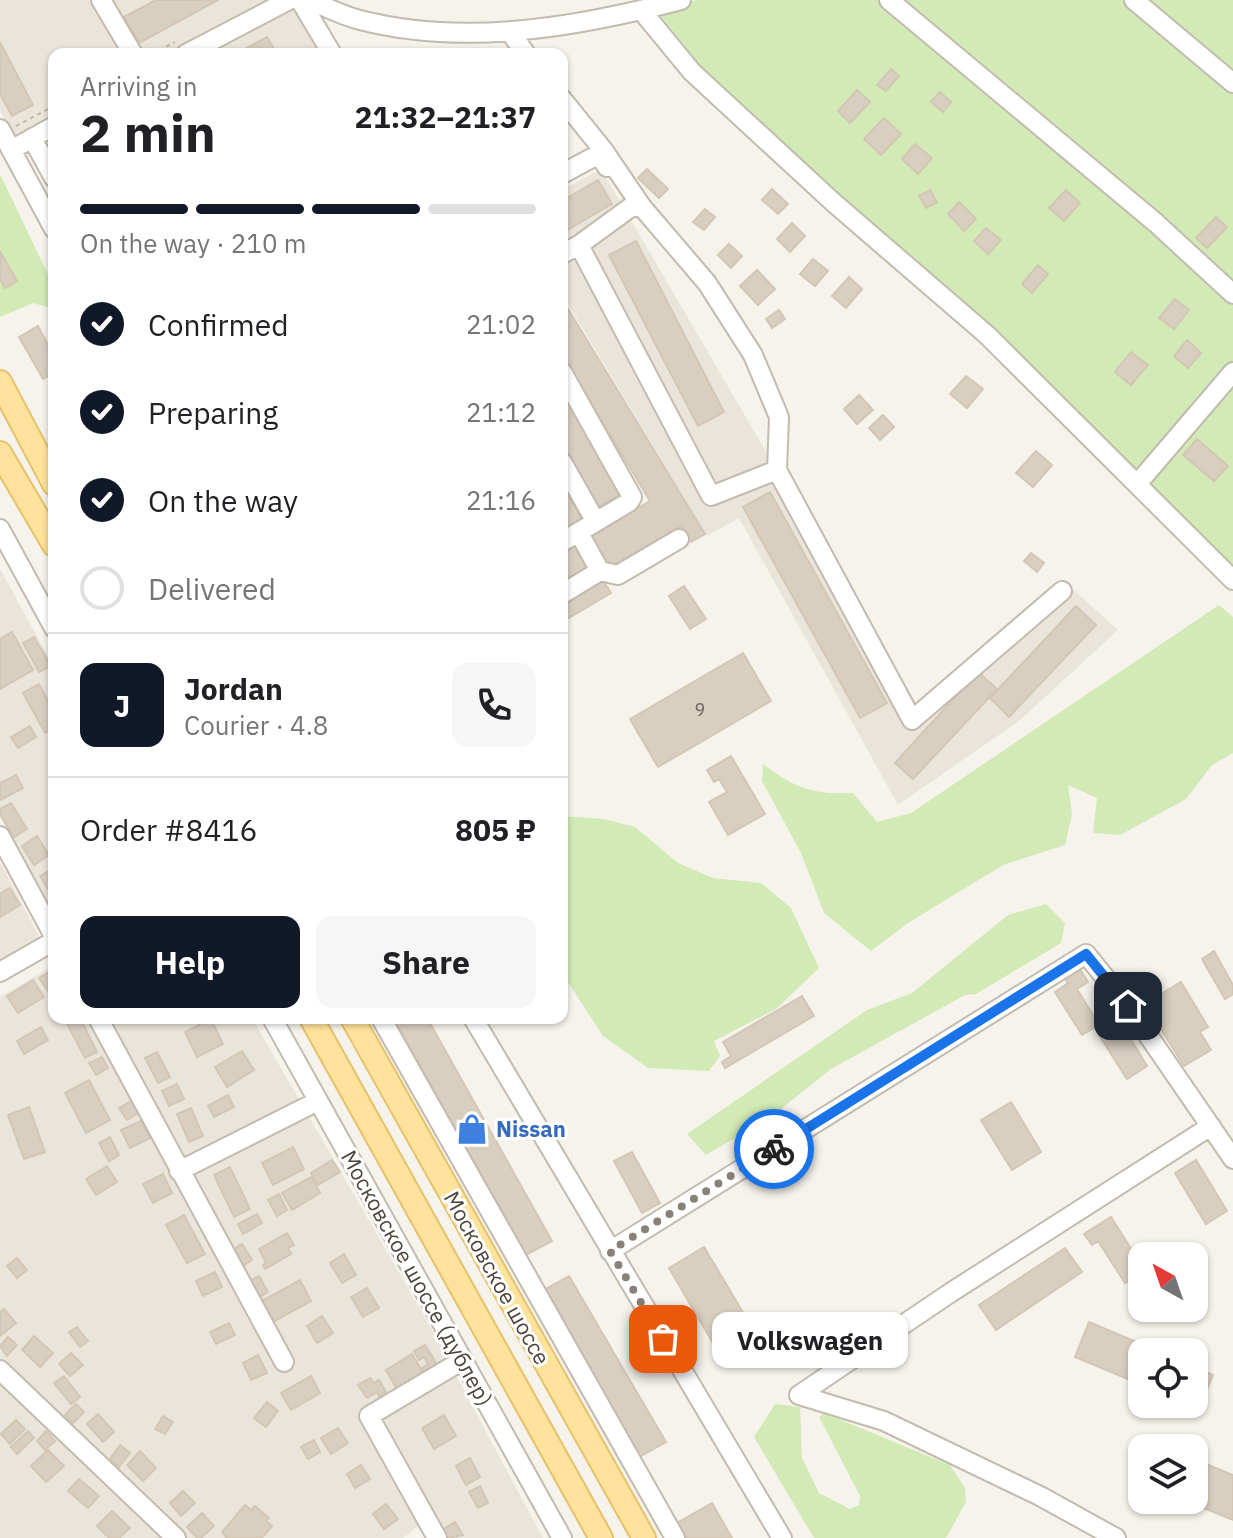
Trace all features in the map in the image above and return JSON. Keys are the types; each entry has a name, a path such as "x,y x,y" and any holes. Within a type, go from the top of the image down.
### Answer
{"main road":[{"path":"0,382 48,473"},
{"path":"0,454 48,535"},
{"name":"Московское шоссе","path":"314,1024 601,1538"},
{"name":"Московское шоссе","path":"355,1024 644,1538"}],"street":[{"path":"222,46 289,0"},
{"path":"300,0 328,48"},
{"path":"309,0 358,20 422,32 510,32 641,10 681,0"},
{"path":"889,0 1156,223 1233,294"},
{"path":"1134,0 1233,83"},
{"path":"109,3 130,48"},
{"path":"641,10 692,72 834,203 987,335 1233,580"},
{"path":"510,32 522,48"},
{"path":"568,107 637,207 707,283 753,355 779,417 777,470 912,720 1062,591"},
{"path":"11,150 48,129"},
{"path":"0,130 48,218"},
{"path":"32,138 48,167"},
{"path":"568,171 602,153"},
{"path":"568,251 637,207"},
{"path":"579,245 711,496 777,470"},
{"path":"1138,483 1233,372"},
{"path":"568,382 631,491 629,502 570,538 600,571 618,575 679,539"},
{"path":"568,473 596,522"},
{"path":"0,529 48,617"},
{"path":"568,590 600,571"},
{"path":"0,836 48,927"},
{"path":"0,972 48,942"},
{"path":"610,1251 1086,954 1128,1006 1233,1159"},
{"path":"101,1024 284,1362"},
{"name":"Московское шоссе (дублер)","path":"275,1024 562,1538"},
{"path":"384,1024 675,1538"},
{"path":"477,1024 782,1538"},
{"path":"179,1171 318,1101"},
{"path":"1116,1538 1040,1496 884,1421 799,1395 976,1276 1211,1126"},
{"path":"437,1538 369,1416 463,1360"},
{"path":"0,1370 176,1538"}],"path":[{"path":"0,130 48,109"}],"shaded area":[{"path":"0,0 277,0 186,48 48,48 48,121 15,139 0,111"},
{"path":"294,3 319,48 212,48"},
{"path":"601,169 914,705 1066,583 1118,630 1019,721 898,805 739,518 707,536 568,304 568,187"},
{"path":"0,569 48,656 48,906 0,817"},
{"path":"0,862 41,940 0,963"},
{"path":"48,969 48,1024 255,1024 450,1361 359,1415 422,1523 403,1538 185,1538 0,1359 0,997"},
{"path":"454,1372 543,1538 443,1538 375,1417"},
{"path":"0,1382 166,1538 0,1538"}],"green space":[{"path":"698,0 1233,0 1233,574 854,210 710,77 655,9"},
{"path":"0,174 48,274 48,307 33,303 0,317"},
{"path":"1219,605 1233,617 1233,753 1212,765 1186,799 1120,835 1093,833 1097,798 1068,785 1072,814 1065,845 1003,865 908,923 871,951 824,913 801,853 762,781 763,764 805,788 827,793 853,793 877,822 911,813"},
{"path":"568,816 604,819 635,827 678,863 713,878 761,883 791,908 819,968 776,1009 714,1041 720,1056 709,1071 648,1068 603,1036 568,982"},
{"path":"1046,904 1065,923 1061,943 976,994 965,995 831,1069 772,1116 706,1155 687,1134 867,1010 912,993 1008,915"},
{"path":"775,1404 800,1407 802,1458 819,1493 850,1509 859,1505 860,1496 819,1417 824,1413 950,1465 965,1488 966,1502 946,1538 814,1538 754,1437"}],"building":[{"path":"156,0 218,0 139,43 124,17"},
{"path":"267,37 273,48 247,48"},
{"path":"0,42 33,105 12,116 0,94"},
{"path":"891,69 899,76 886,91 877,85"},
{"path":"857,90 870,102 850,123 838,111"},
{"path":"940,92 951,102 943,112 931,102"},
{"path":"884,118 901,134 881,155 864,139"},
{"path":"915,144 932,158 918,174 902,159"},
{"path":"647,169 668,189 659,198 638,178"},
{"path":"598,180 612,204 568,230 568,198"},
{"path":"772,189 788,204 778,214 762,200"},
{"path":"930,190 937,202 926,208 919,196"},
{"path":"1066,190 1080,203 1064,221 1049,208"},
{"path":"959,202 976,219 964,231 948,214"},
{"path":"705,209 715,217 704,230 693,222"},
{"path":"1216,217 1227,227 1207,248 1196,238"},
{"path":"792,223 805,236 790,252 777,239"},
{"path":"986,228 1001,240 988,254 974,241"},
{"path":"636,241 724,412 698,426 609,255"},
{"path":"729,244 742,256 731,268 718,255"},
{"path":"1,253 17,281 5,288 0,279"},
{"path":"813,259 828,271 815,286 800,274"},
{"path":"1038,265 1048,274 1032,293 1022,284"},
{"path":"757,270 775,289 758,305 740,286"},
{"path":"849,277 862,289 846,308 832,296"},
{"path":"1175,299 1189,310 1174,329 1159,318"},
{"path":"568,309 705,534 691,542 681,526 609,568 591,536 650,501 568,365"},
{"path":"779,310 785,319 772,328 766,319"},
{"path":"38,326 48,345 48,376 43,379 19,337"},
{"path":"1187,340 1201,353 1188,368 1174,356"},
{"path":"1131,352 1148,365 1131,385 1115,372"},
{"path":"966,376 983,389 967,408 950,394"},
{"path":"859,395 873,410 857,424 844,409"},
{"path":"568,399 622,494 595,508 568,460"},
{"path":"883,415 894,427 880,440 869,428"},
{"path":"1197,439 1228,466 1214,481 1183,455"},
{"path":"1036,451 1052,465 1033,487 1016,473"},
{"path":"770,492 887,703 860,718 743,507"},
{"path":"568,495 583,521 568,530"},
{"path":"576,545 590,569 568,583 568,550"},
{"path":"1031,553 1044,563 1037,572 1024,561"},
{"path":"602,579 611,593 568,618 568,599"},
{"path":"684,586 706,619 690,629 669,596"},
{"path":"1076,606 1096,625 1009,717 990,698"},
{"path":"12,632 33,670 0,689 0,639"},
{"path":"34,637 48,661 48,668 39,672 23,643"},
{"path":"743,653 771,701 658,767 630,719"},
{"path":"978,672 997,689 913,779 895,763"},
{"path":"39,684 48,701 48,732 45,733 23,693"},
{"path":"30,726 36,737 18,748 11,737"},
{"path":"731,756 765,814 728,835 709,802 727,792 719,779 714,782 707,770"},
{"path":"16,775 23,788 0,800 0,783"},
{"path":"11,803 27,829 14,837 0,814 0,809"},
{"path":"37,836 48,856 34,865 22,846"},
{"path":"48,871 48,889 40,876"},
{"path":"10,888 20,905 0,917 0,894"},
{"path":"1214,951 1233,985 1233,994 1225,999 1202,959"},
{"path":"1080,969 1088,982 1077,989 1099,1025 1082,1035 1055,992 1068,983 1065,979"},
{"path":"48,973 48,991 39,978"},
{"path":"33,980 44,997 18,1013 7,996"},
{"path":"1181,982 1208,1027 1200,1032 1211,1050 1184,1066 1145,1004"},
{"path":"802,996 814,1016 725,1068 722,1062 731,1056 723,1042"},
{"path":"67,1024 83,1024 97,1052 85,1058"},
{"path":"201,1024 213,1024 223,1044 197,1057 185,1032"},
{"name":"Nissan","path":"396,1024 430,1024 552,1241 526,1255"},
{"path":"1113,1026 1120,1037 1127,1033 1147,1066 1127,1079 1099,1035"},
{"path":"41,1027 48,1040 24,1054 17,1041"},
{"path":"242,1051 254,1070 227,1087 215,1067"},
{"path":"157,1052 170,1077 158,1083 145,1058"},
{"path":"102,1057 108,1068 96,1075 89,1063"},
{"path":"89,1080 110,1120 86,1133 65,1093"},
{"path":"177,1084 184,1099 169,1106 162,1091"},
{"path":"228,1095 234,1107 214,1117 208,1106"},
{"path":"133,1100 141,1111 127,1120 119,1108"},
{"path":"1011,1102 1041,1152 1012,1170 981,1120"},
{"path":"29,1107 45,1152 24,1159 8,1115"},
{"path":"191,1108 203,1136 189,1142 177,1114"},
{"path":"141,1121 150,1138 130,1148 121,1130"},
{"path":"110,1137 119,1155 109,1161 99,1143"},
{"path":"293,1147 304,1169 273,1185 262,1163"},
{"path":"632,1152 660,1203 642,1213 614,1161"},
{"path":"332,1160 340,1172 318,1185 311,1173"},
{"path":"1196,1160 1227,1211 1206,1224 1175,1173"},
{"path":"107,1166 117,1182 96,1195 86,1179"},
{"path":"230,1167 250,1209 234,1217 214,1175"},
{"path":"163,1174 172,1193 153,1203 143,1184"},
{"path":"311,1177 320,1193 292,1210 282,1193"},
{"path":"279,1194 287,1210 277,1216 268,1200"},
{"path":"257,1214 262,1223 243,1234 238,1224"},
{"path":"184,1215 205,1254 187,1263 166,1225"},
{"path":"1111,1217 1128,1244 1128,1281 1125,1283 1098,1241 1092,1245 1084,1234"},
{"path":"287,1233 294,1245 288,1248 291,1254 265,1269 263,1265 266,1263 259,1249"},
{"path":"242,1244 252,1260 241,1267 231,1251"},
{"path":"704,1247 760,1341 724,1362 669,1268"},
{"path":"1065,1248 1082,1272 996,1330 979,1305"},
{"path":"344,1254 356,1275 342,1283 330,1263"},
{"path":"17,1258 27,1270 17,1278 7,1266"},
{"path":"215,1272 222,1287 203,1296 196,1281"},
{"path":"259,1276 268,1292 260,1297 251,1280"},
{"path":"569,1276 666,1442 639,1457 546,1289"},
{"path":"300,1280 311,1301 273,1322 262,1301"},
{"path":"367,1288 379,1308 363,1317 351,1297"},
{"path":"4,1309 16,1323 0,1336 0,1312"},
{"path":"322,1316 333,1333 317,1343 307,1326"},
{"path":"1089,1322 1128,1338 1128,1379 1075,1357"},
{"path":"229,1323 235,1335 216,1344 210,1332"},
{"path":"77,1327 88,1341 80,1347 69,1332"},
{"path":"34,1336 53,1353 40,1367 22,1350"},
{"path":"8,1337 17,1345 7,1356 0,1346"},
{"path":"425,1345 438,1366 425,1374 422,1368 428,1364 424,1357 419,1360 414,1351"},
{"path":"71,1353 83,1365 70,1376 59,1364"},
{"path":"412,1354 423,1373 397,1389 386,1370"},
{"path":"258,1355 267,1373 251,1380 243,1363"},
{"path":"64,1376 80,1397 71,1404 54,1383"},
{"path":"311,1376 320,1393 291,1410 281,1393"},
{"path":"370,1378 374,1383 379,1380 386,1392 379,1396 377,1392 367,1398 358,1385"},
{"path":"267,1402 278,1411 266,1427 254,1418"},
{"path":"76,1404 84,1412 73,1423 65,1415"},
{"path":"98,1414 114,1432 103,1442 87,1424"},
{"path":"444,1415 456,1436 434,1449 422,1428"},
{"path":"163,1416 173,1422 165,1434 155,1429"},
{"path":"16,1420 25,1429 10,1444 1,1434"},
{"path":"338,1428 348,1443 331,1454 321,1438"},
{"path":"28,1431 34,1438 17,1454 11,1447"},
{"path":"46,1431 55,1441 45,1450 37,1441"},
{"path":"314,1440 320,1452 308,1459 301,1447"},
{"path":"120,1445 130,1453 119,1467 110,1459"},
{"path":"48,1450 64,1466 46,1482 31,1466"},
{"path":"140,1451 156,1468 143,1481 127,1465"},
{"path":"470,1458 480,1477 466,1485 456,1466"},
{"path":"361,1465 370,1479 355,1488 347,1474"},
{"path":"1208,1465 1233,1475 1233,1520 1208,1510"},
{"path":"79,1479 99,1496 88,1508 68,1491"},
{"path":"480,1486 488,1503 478,1508 469,1492"},
{"path":"183,1491 195,1503 181,1516 170,1503"},
{"path":"712,1503 732,1538 683,1538 675,1524"},
{"path":"386,1504 398,1519 384,1529 373,1514"},
{"path":"245,1505 251,1510 255,1506 269,1518 266,1521 272,1526 262,1538 227,1538 222,1532"},
{"path":"112,1511 130,1528 119,1538 109,1538 97,1526"},
{"path":"202,1513 214,1526 197,1538 187,1527"},
{"path":"455,1522 463,1535 448,1538 442,1530"}],"way so far":[{"path":"663,1339 610,1251 774,1149"}],"place":[{"name":"Nissan","path":"472,1129"},
{"name":"Volkswagen","path":"663,1339"}],"route":[{"path":"774,1149 1086,954 1128,1006"}]}
